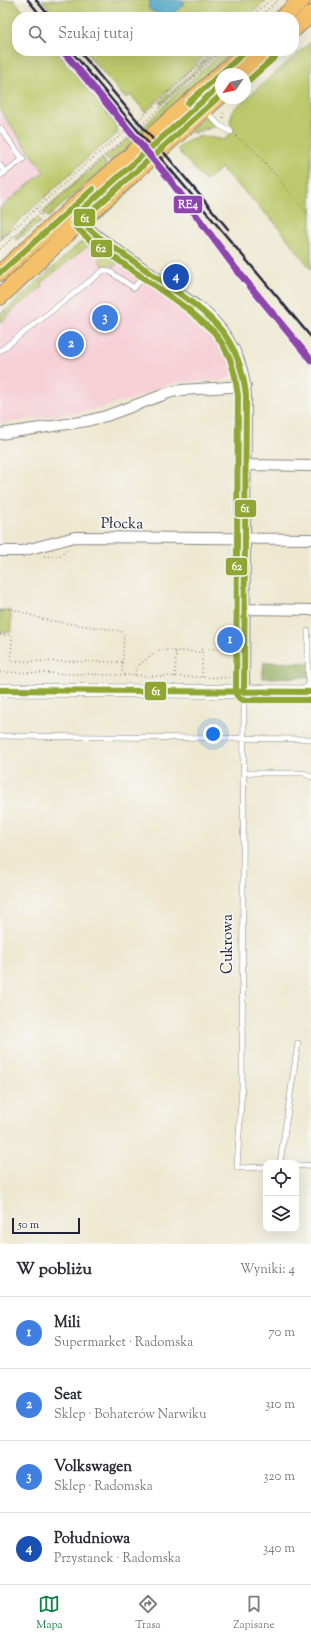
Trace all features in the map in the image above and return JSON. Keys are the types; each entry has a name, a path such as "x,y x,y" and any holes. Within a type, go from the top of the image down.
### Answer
{"main road":[{"path":"289,12 302,0"},
{"path":"299,25 311,14"},
{"path":"0,273 240,56"},
{"path":"251,68 264,56"},
{"path":"0,297 81,221 215,100"}],"street":[{"path":"81,221 96,235 203,310 220,327 237,353 246,386 247,465 244,692"},
{"path":"0,434 87,421 106,416 172,392 182,390 246,386"},
{"path":"247,465 311,466"},
{"name":"Płocka","path":"0,551 22,551 75,537 311,539"},
{"path":"245,609 311,610"},
{"path":"0,690 310,692"}],"lane":[{"path":"204,110 219,125 231,132"},
{"path":"0,128 23,160 0,176"},
{"path":"0,166 5,173"},
{"path":"0,351 104,270 109,271 134,288 147,271"},
{"path":"308,631 310,692"},
{"name":"Cukrowa","path":"244,692 242,1086 237,1168 263,1167"},
{"path":"0,736 244,737 311,739"},
{"path":"244,773 304,773 311,777"},
{"path":"280,1160 298,1043"},
{"path":"299,1166 311,1165"}],"path":[{"path":"257,12 270,0"},
{"path":"265,12 278,0"},
{"path":"0,241 99,153 135,124 208,56"},
{"path":"0,249 103,157 143,124 216,56"},
{"path":"231,132 255,151 311,218"},
{"path":"161,268 182,282"},
{"path":"0,609 12,609 45,620 121,631 124,635 122,674"},
{"path":"0,635 12,635 11,661 122,662"},
{"path":"136,675 136,668 159,650 199,652 202,649 239,649"},
{"path":"202,649 202,677"},
{"path":"175,677 176,651"},
{"path":"0,672 236,678"}],"shaded area":[{"path":"0,110 45,172 0,208"},
{"path":"88,248 92,252 95,251 100,257 106,252 154,286 195,311 207,321 221,339 232,361 235,371 228,378 219,381 175,382 134,398 94,410 0,424 0,325 9,314 44,287 42,284"}],"green space":[{"path":"0,0 14,0 24,12 12,12 12,56 60,56 114,122 118,133 94,152 0,238 0,208 44,172 0,110"},
{"path":"42,0 151,0 149,3 150,10 154,12 53,12"},
{"path":"183,0 267,0 254,12 166,12 183,5"},
{"path":"311,42 311,269 276,224 221,168 205,181 177,149 190,139 203,136 225,140 234,129 230,123 233,110 240,104 251,104 251,94 295,56 299,56 299,52"},
{"path":"89,56 205,56 145,112 131,95 125,98"},
{"path":"210,56 213,56 161,105 160,102"},
{"path":"218,56 227,56 186,96 112,162 105,157 140,130 179,91"},
{"path":"204,117 209,117 216,125 214,127 188,133"},
{"path":"102,159 105,161 106,167 48,217 43,212"},
{"path":"141,175 130,191 97,221 98,216"},
{"path":"37,218 41,222 16,240 14,238"},
{"path":"90,242 118,262 114,267 111,264 103,266 99,260 101,258 95,250 92,251 88,246 41,283 43,287 18,306 0,323 0,316 80,243"},
{"path":"0,610 11,611 11,632 0,632"},
{"path":"264,662 311,663 311,677 262,678"}],"water":[{"path":"151,0 183,0 183,5 175,12 153,12 148,7"}],"railway":[{"path":"28,0 38,12"},
{"path":"36,0 46,12"},
{"path":"75,56 311,337"},
{"path":"83,56 228,229"}],"transit line":[{"name":"RE4","path":"67,56 167,176 236,269 311,360"},
{"name":"61","path":"188,103 240,56"},
{"name":"62","path":"251,78 275,57"},
{"name":"62","path":"215,90 76,215 73,222 75,226 91,241 189,310 214,332 230,359 235,376 238,396 236,694 243,700 311,700"},
{"name":"61","path":"215,100 81,221 96,235 180,294 208,316 220,328 237,356 246,395 244,692"},
{"name":"61","path":"0,273 93,189"},
{"name":"61","path":"0,690 311,692"}],"place":[{"name":"Południowa","path":"176,277"},
{"name":"Volkswagen","path":"105,318"},
{"name":"Seat","path":"71,344"},
{"name":"Mili","path":"230,640"}]}
